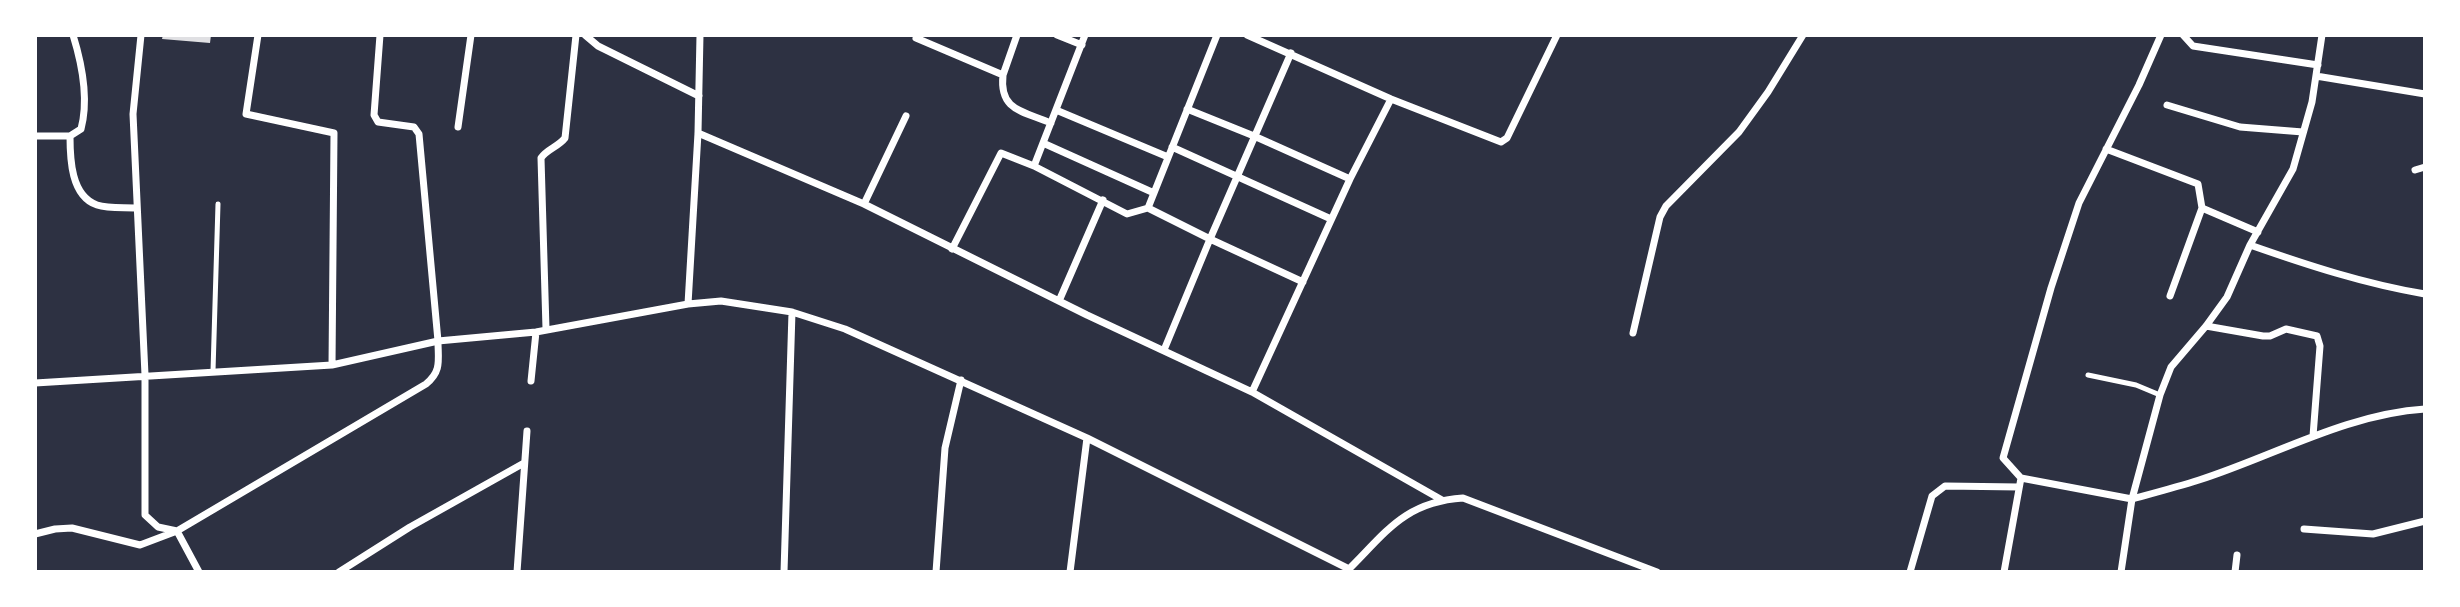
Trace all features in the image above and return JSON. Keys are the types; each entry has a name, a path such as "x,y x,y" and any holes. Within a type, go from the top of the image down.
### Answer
{"street":[{"path":"35,136 70,136 81,129 84,118 84,81 73,35"},
{"path":"141,35 132,114 145,374 145,515 158,527 177,531 199,572"},
{"path":"258,35 246,114 334,133 332,365"},
{"path":"35,534 72,528 140,545 177,531 436,376 439,365 438,341 419,134 414,127 378,122 374,115 380,35"},
{"path":"458,127 471,35"},
{"path":"546,329 541,158 565,138 576,35"},
{"path":"585,35 598,46 699,96"},
{"path":"688,304 698,133 700,35"},
{"path":"1017,35 1003,75 1003,97 1009,105 1051,123"},
{"path":"1057,35 1082,45"},
{"path":"1034,166 1086,35"},
{"path":"1148,208 1217,35"},
{"path":"1247,35 1391,99 1496,141 1505,141 1557,35"},
{"path":"1633,333 1660,217 1674,197 1745,123 1803,35"},
{"path":"2161,35 2079,203 2051,288 2003,458 2021,478 2132,499 2200,480 2313,436 2400,411 2425,409"},
{"path":"2183,35 2193,46 2318,65"},
{"path":"2121,572 2132,499 2160,396 2171,367 2227,297 2249,245 2293,169 2312,102 2322,35"},
{"path":"916,38 1003,75"},
{"path":"1164,350 1291,53"},
{"path":"2316,76 2425,94"},
{"path":"1252,392 1331,219 1391,99"},
{"path":"2167,105 2239,127 2303,132"},
{"path":"1187,109 1350,179"},
{"path":"1056,110 1168,157"},
{"path":"864,204 906,116"},
{"path":"698,133 864,204 1059,301 1252,392 1442,500"},
{"path":"70,136 72,174 91,202 100,206 137,208"},
{"path":"1043,143 1154,193"},
{"path":"1172,148 1331,219"},
{"path":"2106,149 2198,184 2202,208 2170,296"},
{"path":"953,249 1001,153 1034,166 1127,214 1148,208 1303,282"},
{"path":"2415,170 2425,167"},
{"path":"1059,301 1103,200"},
{"path":"2202,208 2258,232"},
{"path":"2249,245 2389,288 2425,294"},
{"path":"35,383 145,374 332,365 438,341 536,331 688,304 721,301 792,312 845,329 1087,438 1348,571 1385,530 1409,513 1442,500 1463,498 1657,572"},
{"path":"783,572 792,312"},
{"path":"2206,326 2263,336 2286,329 2317,336 2320,346 2313,436"},
{"path":"531,381 536,331"},
{"path":"936,572 945,448 961,380"},
{"path":"517,572 527,431"},
{"path":"1070,572 1087,438"},
{"path":"339,572 410,527 524,463"},
{"path":"2004,572 2021,478"},
{"path":"1910,572 1936,490 1945,486 2019,487"},
{"path":"2304,529 2373,534 2425,521"},
{"path":"2235,572 2237,555"}],"lane":[{"path":"214,371 218,204"},
{"path":"2088,376 2136,385 2160,396"}],"building":[{"path":"163,35 211,35 210,43 162,39"}]}
